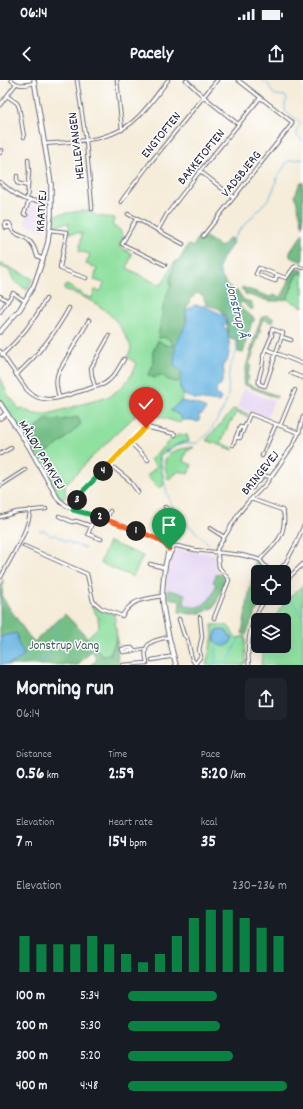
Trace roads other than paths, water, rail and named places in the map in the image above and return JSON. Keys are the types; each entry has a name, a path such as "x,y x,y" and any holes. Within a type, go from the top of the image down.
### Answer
{"street":[{"path":"11,80 20,85 34,82"},
{"name":"HELLEVANGEN","path":"77,80 86,141 92,209"},
{"path":"116,80 122,130"},
{"path":"44,144 86,141 100,138 122,130 139,117 168,80"},
{"path":"186,80 238,124"},
{"name":"ENGTOFTEN","path":"121,202 153,159 217,80"},
{"path":"238,80 260,98"},
{"name":"KRATVEJ","path":"0,332 12,319 34,285 43,259 49,230 52,201 51,183 34,82"},
{"path":"0,105 16,84"},
{"path":"7,96 17,103 19,107 24,137"},
{"name":"VADSBJERG","path":"203,236 292,124 292,122 260,98"},
{"name":"BAKKETOFTEN","path":"158,230 167,214 200,171 260,98"},
{"path":"26,215 24,214 28,201 28,159"},
{"path":"200,171 234,197"},
{"path":"17,176 17,183 28,186"},
{"path":"0,183 28,201 52,201"},
{"path":"128,214 183,244"},
{"path":"136,218 122,244 165,265"},
{"path":"10,227 14,233 28,239 34,246 37,256 43,259"},
{"path":"49,230 67,232 60,268 86,278"},
{"path":"277,275 275,281 256,274 259,268 286,278 294,267 298,266 303,268"},
{"path":"0,312 13,293 25,301"},
{"path":"0,296 8,301"},
{"path":"2,355 30,324 46,299"},
{"path":"16,375 43,349 61,324 70,308"},
{"path":"59,397 56,384 58,373 89,320"},
{"path":"272,329 283,333 265,386 259,384 258,380 262,371 261,367 266,349 272,335 272,329"},
{"path":"95,387 91,368 109,336"},
{"path":"282,337 291,340"},
{"path":"266,349 303,364"},
{"path":"0,351 27,390 38,398 44,399 51,399 104,384 115,376 124,359"},
{"path":"291,373 303,378"},
{"path":"280,426 295,390"},
{"name":"MÅLØV PARKVEJ","path":"0,403 29,447 58,499 64,505 73,510"},
{"path":"0,417 6,412"},
{"path":"232,446 236,436 240,438 250,414 299,433"},
{"name":"BRINGEVEJ","path":"217,552 217,549 239,513 270,478 291,448 299,433 303,416"},
{"path":"262,456 276,424"},
{"path":"175,436 175,434 150,428 143,430 79,495 73,510 107,519 155,538 171,547 242,555 260,560 264,565"},
{"path":"130,442 148,460"},
{"path":"0,454 11,448"},
{"path":"109,464 128,480 138,492"},
{"path":"0,486 25,470"},
{"path":"253,488 255,483 260,481 263,475 270,478"},
{"path":"251,499 282,510 284,513 284,524 280,537 260,560"},
{"path":"155,538 170,511 165,508"},
{"path":"0,517 17,512 46,509"},
{"path":"0,576 1,577 15,551 29,520 30,510"},
{"path":"107,519 110,511"},
{"path":"59,516 72,522 76,521 91,526"},
{"path":"95,516 88,534 101,539"},
{"path":"284,565 296,544 303,527"},
{"path":"210,528 224,537"},
{"path":"24,546 87,574 93,601 105,610 122,616 127,608 133,603 162,596"},
{"path":"171,547 165,568 162,596 169,637 176,665"},
{"path":"214,618 229,580 219,567 217,552"},
{"path":"150,564 165,568"},
{"path":"291,575 303,564"},
{"path":"249,665 248,647 252,625 262,605"},
{"path":"179,619 184,635 187,638 192,659 196,664 201,656 199,650 202,637 200,616"},
{"path":"133,651 146,649 151,643 169,637"},
{"path":"123,665 147,663 146,649"},
{"path":"152,660 174,656"}],"water":[{"path":"194,305 204,306 224,315 227,324 222,326 227,329 230,349 227,362 223,364 224,373 221,385 217,386 216,393 221,398 219,402 195,399 183,395 180,386 182,373 174,366 175,347 187,321 186,311"},
{"path":"181,401 197,404 206,409 204,413 198,416 200,418 198,422 192,420 182,420 179,415 171,411"},
{"path":"217,630 226,630 233,638 227,646 222,646 214,641"},
{"path":"17,633 18,643 24,654 20,659 14,662 0,665 0,637"}],"waterway":[{"path":"262,80 268,84 273,93 276,95 285,96 287,100 285,104 285,111 301,124 297,128 297,136 303,141"},
{"name":"Jonstrup Å","path":"209,544 184,521 172,505 165,487 160,456 178,445 184,443 197,443 209,433 224,408 228,397 229,369 237,350 234,328 229,318 226,300 227,293 221,286 218,274 218,262 238,232 270,197 277,178 288,161 303,159"},
{"path":"40,531 45,531 51,536 56,534 64,541 69,541 71,544 85,548"},
{"name":"Jonstrup Å","path":"291,600 303,617"},
{"path":"33,659 47,659 56,644 54,629 58,624"},
{"path":"216,665 217,661 228,662 239,638"},
{"path":"214,665 218,644"},
{"path":"22,657 29,658"}],"park label":[{"name":"Jonstrup Vang","path":"64,644"}]}
